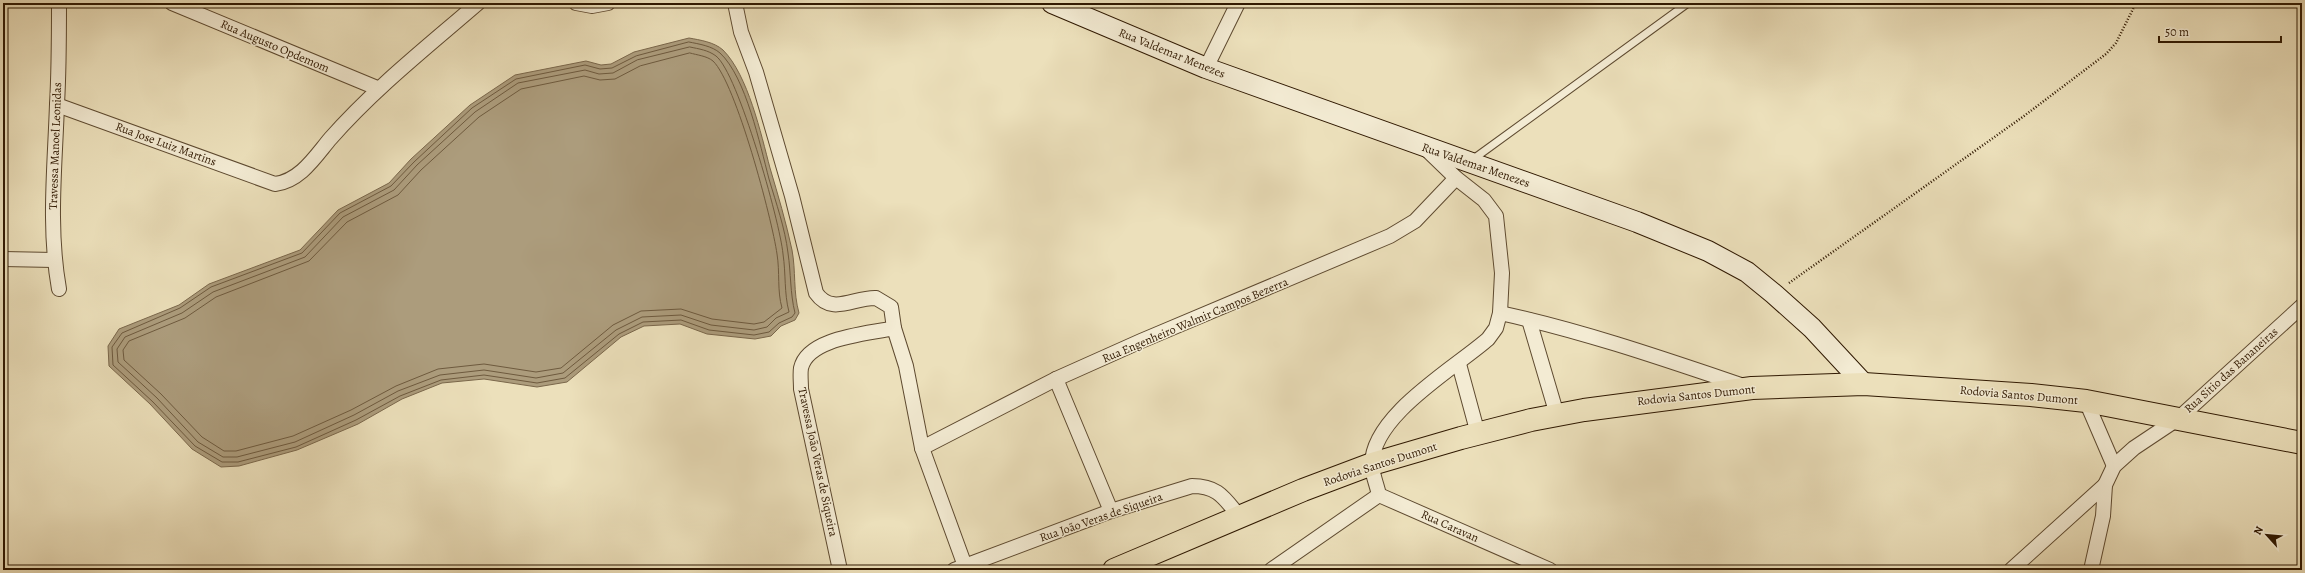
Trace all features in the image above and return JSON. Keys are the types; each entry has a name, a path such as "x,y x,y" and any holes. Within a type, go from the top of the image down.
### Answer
{"highway":[{"name":"Rodovia Santos Dumont","path":"1114,570 1239,516 1372,464 1478,434 1557,415 1629,403 1752,388 1864,384 1975,391 2086,401 2178,418 2302,444"}],"main road":[{"name":"Rua Valdemar Menezes","path":"1052,3 1206,68 1423,147 1637,222 1708,251 1747,272 1774,294 1812,328 1864,384"}],"street":[{"name":"Travessa Manoel Leonidas","path":"59,289 54,260 52,174 57,105 60,3"},
{"name":"Rua Augusto Opdemom","path":"172,3 377,88"},
{"path":"377,88 478,3"},
{"path":"576,3 592,6 608,3"},
{"path":"735,3 741,32 756,72 792,196 816,293 824,302 836,306 876,298 891,307 894,328 906,366 922,448 960,568"},
{"path":"1206,68 1238,3"},
{"name":"Rua Jose Luiz Martins","path":"57,105 275,184 284,183 306,168 377,88"},
{"path":"1271,570 1379,495 1372,464 1378,443 1394,416 1415,396 1458,364 1488,339 1496,328 1500,313 1502,273 1499,224 1496,216 1484,200 1456,178 1423,147"},
{"name":"Rua Engenheiro Walmir Campos Bezerra","path":"922,448 1056,380 1228,303 1313,270 1390,236 1415,221 1456,178"},
{"path":"3,259 54,260"},
{"name":"Rua Sitio das Bananeiras","path":"2114,466 2134,448 2178,418 2302,306"},
{"path":"1500,313 1648,354 1752,388"},
{"path":"1529,320 1557,415"},
{"name":"Travessa João Veras de Siqueira","path":"840,570 801,389 801,368 808,355 820,347 854,335 894,328"},
{"path":"1458,364 1478,434"},
{"path":"1056,380 1111,511"},
{"path":"2086,401 2114,466 2105,485 2103,516 2091,570"},
{"path":"2012,570 2105,485"},
{"name":"Rua João Veras de Siqueira","path":"960,568 1111,511 1192,486 1204,486 1220,493 1239,516"},
{"name":"Rua Caravan","path":"1379,495 1550,570"}],"lane":[{"path":"1469,163 1688,3"}],"path":[{"path":"1774,294 2024,116 2106,54 2116,43 2136,3"}],"water":[{"path":"689,38 707,42 719,47 732,61 740,74 758,122 782,209 792,250 796,297 799,313 795,320 781,326 771,336 755,339 707,334 680,324 644,326 621,337 567,382 537,387 484,379 442,383 402,399 358,424 297,450 239,466 221,467 192,449 150,404 109,366 108,346 119,329 179,305 209,284 300,250 338,210 389,183 411,159 470,105 515,75 586,61 601,65 611,64 634,52"}]}
